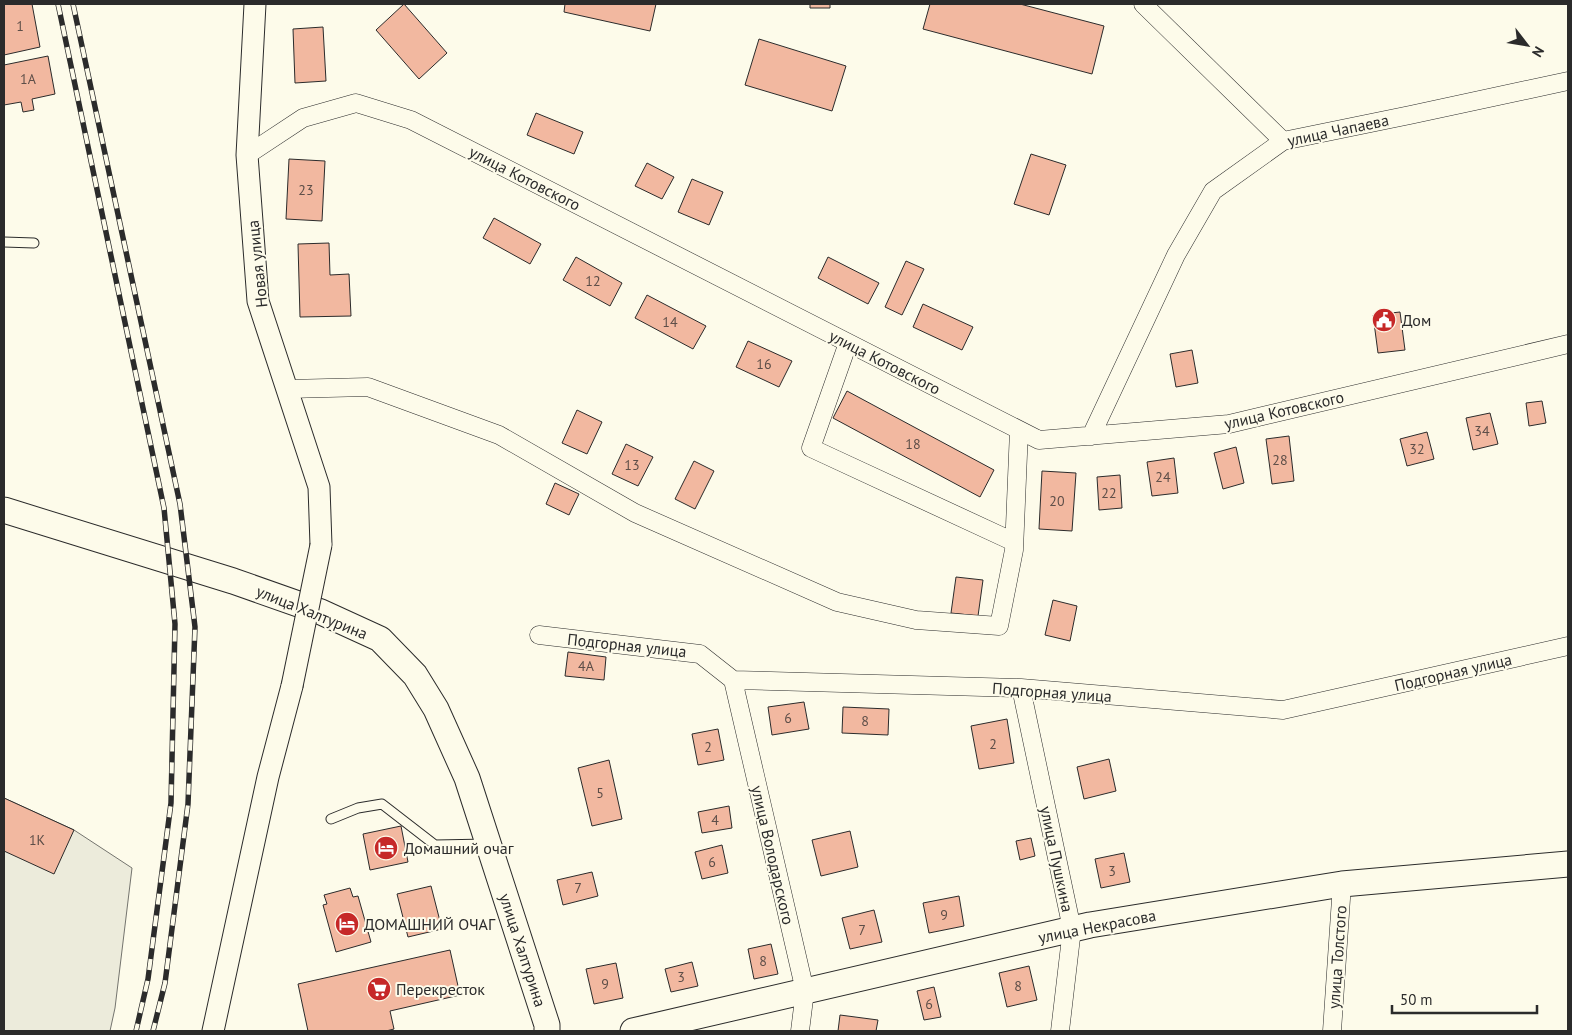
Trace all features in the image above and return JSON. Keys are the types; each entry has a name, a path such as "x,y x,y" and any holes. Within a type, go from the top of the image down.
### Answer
{"main road":[{"name":"улица Халтурина","path":"4,510 233,581 321,612 380,639 415,675 436,709 467,778 548,1025 547,1031"},
{"name":"улица Некрасова","path":"633,1031 1090,925 1342,884 1568,864"}],"street":[{"name":"Новая улица","path":"213,1031 268,778 292,686 321,545 319,487 258,301 248,155 255,4"},
{"path":"1144,4 1283,140"},
{"name":"улица Чапаева","path":"1091,436 1176,255 1213,191 1283,140 1568,81"},
{"name":"улица Котовского","path":"248,155 304,118 356,104 411,120 1039,440 1229,424 1568,344"},
{"path":"848,343 810,448 1014,542"},
{"path":"287,389 368,387 499,435 635,513 837,602 916,620 999,626 1014,550 1019,430"},
{"name":"Подгорная улица","path":"539,635 700,654 733,680 1021,688 1283,710 1568,646"},
{"name":"улица Володарского","path":"733,680 805,991 800,1031"},
{"name":"улица Пушкина","path":"1021,688 1072,929 1060,1031"},
{"path":"1568,864 1568,879"},
{"name":"улица Толстого","path":"1332,1031 1342,884"}],"lane":[{"path":"4,242 34,243"},
{"path":"330,819 358,808 382,804 435,845 488,844"}],"shaded area":[{"path":"4,798 74,830 132,868 115,1008 110,1031 4,1031"}],"building":[{"path":"4,4 32,4 40,47 4,55"},
{"path":"404,4 447,53 419,79 376,30"},
{"path":"565,4 656,4 650,31 564,12"},
{"path":"810,4 830,4 830,8 810,8"},
{"path":"930,4 1020,4 1104,26 1092,74 923,29"},
{"path":"323,27 326,81 295,83 293,29"},
{"path":"759,39 846,66 832,111 745,85"},
{"path":"48,56 55,94 32,99 34,110 23,112 21,102 4,105 4,65"},
{"path":"536,113 583,132 574,154 527,135"},
{"path":"1031,154 1066,165 1049,215 1014,204"},
{"path":"289,159 325,161 322,221 286,219"},
{"path":"647,163 674,177 662,199 635,186"},
{"path":"692,179 723,192 709,225 678,212"},
{"path":"494,218 541,244 530,264 483,238"},
{"path":"329,243 330,275 349,274 351,316 300,317 298,244"},
{"path":"576,257 622,283 610,306 563,280"},
{"path":"828,257 879,283 868,304 818,278"},
{"path":"906,261 924,269 902,315 885,307"},
{"path":"647,295 706,326 693,349 635,318"},
{"path":"923,304 973,327 962,350 913,327"},
{"path":"1400,312 1405,350 1378,353 1373,315"},
{"path":"748,341 792,361 779,387 736,367"},
{"path":"1192,350 1198,383 1176,387 1170,354"},
{"path":"847,391 994,470 980,497 833,418"},
{"path":"1542,401 1546,423 1529,426 1526,403"},
{"path":"577,410 602,422 587,454 562,443"},
{"path":"1490,413 1498,444 1473,450 1466,418"},
{"path":"1427,432 1434,459 1407,466 1400,439"},
{"path":"1289,436 1294,481 1272,484 1266,439"},
{"path":"626,444 653,457 638,486 612,474"},
{"path":"1236,447 1244,483 1223,489 1214,453"},
{"path":"1174,458 1178,493 1152,496 1147,462"},
{"path":"694,461 714,471 695,509 675,499"},
{"path":"1042,471 1076,473 1072,531 1039,529"},
{"path":"1120,475 1122,508 1099,510 1097,477"},
{"path":"555,483 579,494 569,515 546,504"},
{"path":"956,577 983,580 978,616 951,613"},
{"path":"1053,600 1077,606 1070,641 1045,635"},
{"path":"568,652 606,657 604,680 565,676"},
{"path":"804,702 809,729 772,735 768,707"},
{"path":"843,707 889,709 888,735 842,733"},
{"path":"1007,719 1014,763 979,769 971,726"},
{"path":"718,729 724,760 698,765 692,734"},
{"path":"1109,759 1116,791 1084,799 1077,767"},
{"path":"609,760 622,819 592,826 578,768"},
{"path":"4,798 74,830 54,874 4,851"},
{"path":"729,806 732,828 702,833 698,812"},
{"name":"Домашний очаг","path":"401,826 408,862 370,870 363,834"},
{"path":"850,831 858,867 821,876 812,840"},
{"path":"1031,838 1035,856 1020,860 1016,841"},
{"path":"722,845 728,873 702,879 695,852"},
{"path":"1124,853 1130,882 1101,888 1095,859"},
{"path":"592,872 598,896 563,905 557,880"},
{"path":"431,886 442,929 408,937 397,894"},
{"name":"ДОМАШНИЙ ОЧАГ","path":"350,888 353,897 358,896 371,942 336,952 323,905 327,904 324,895"},
{"path":"959,896 964,926 929,933 923,903"},
{"path":"874,910 882,942 850,949 842,918"},
{"path":"771,944 778,974 754,979 748,949"},
{"name":"Перекресток","path":"450,950 460,995 390,1011 394,1029 386,1031 308,1031 298,984"},
{"path":"692,962 698,986 671,992 665,969"},
{"path":"616,963 623,998 594,1004 586,969"},
{"path":"1029,966 1037,1000 1007,1007 999,973"},
{"path":"934,987 941,1017 924,1020 917,991"},
{"path":"840,1015 878,1020 876,1031 838,1031"}],"railway":[{"path":"58,4 164,508 175,624 171,803 148,979 136,1031"},
{"path":"73,4 180,504 195,627 188,804 165,983 153,1031"}],"place":[{"name":"Дом","path":"1384,320"},
{"name":"Домашний очаг","path":"386,848"},
{"name":"ДОМАШНИЙ ОЧАГ","path":"347,924"},
{"name":"Перекресток","path":"379,989"}]}
